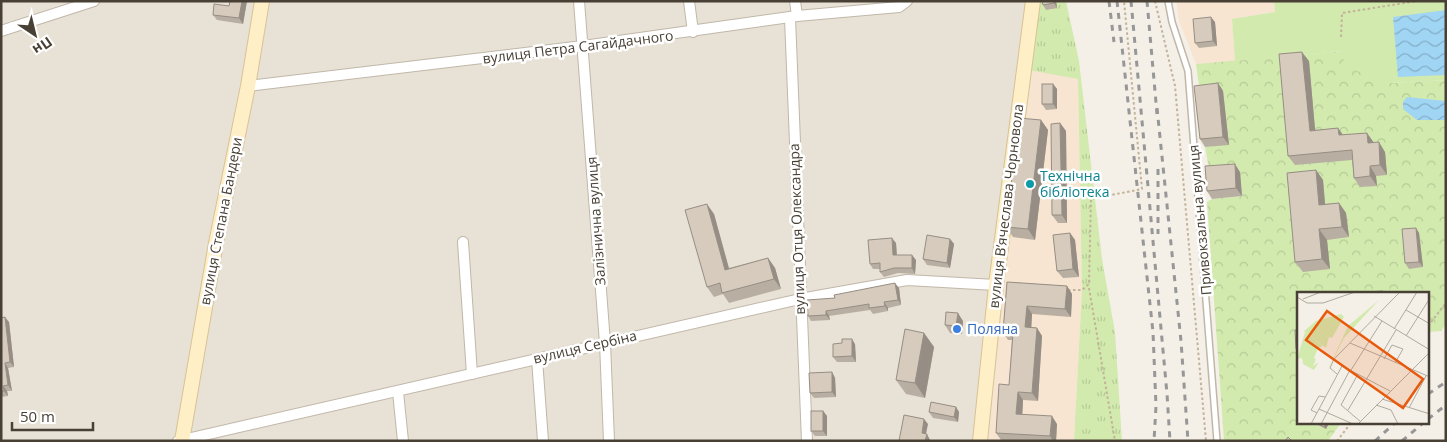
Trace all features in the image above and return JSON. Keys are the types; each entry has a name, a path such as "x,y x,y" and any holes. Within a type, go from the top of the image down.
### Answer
{"street":[{"path":"1,31 94,1"},
{"name":"вулиця Степана Бандери","path":"181,440 216,243 248,86 262,1"},
{"name":"Залізнична вулиця","path":"579,1 605,343 608,441"},
{"path":"689,1 693,32"},
{"name":"вулиця Отця Олександра","path":"796,1 793,17 800,299 807,441"},
{"name":"вулиця Петра Сагайдачного","path":"248,86 583,46 793,17 899,7 907,1"},
{"name":"вулиця Вʼячеслава Чорновола","path":"980,441 996,285 1033,1"},
{"path":"463,242 472,374"},
{"name":"вулиця Сербіна","path":"181,440 800,299 906,280 996,285"},
{"path":"537,359 543,441"},
{"path":"398,392 403,441"}],"lane":[{"name":"Привокзальна вулиця","path":"1168,1 1172,22 1188,71 1218,441"}],"path":[{"path":"1115,441 1088,286 1091,199 1142,189 1124,1"},
{"path":"1155,1 1175,86 1206,441"},
{"path":"1341,37 1342,13 1417,1"},
{"path":"1063,289 1082,290 1088,286"},
{"path":"1430,323 1446,303"},
{"path":"1337,441 1350,424"}],"shaded area":[{"path":"1,1 1033,1 980,441 1,441"},
{"path":"1176,1 1274,1 1275,12 1232,19 1235,61 1196,64 1179,21"},
{"path":"1023,69 1078,78 1082,290 1074,441 980,441"}],"green space":[{"path":"1033,1 1066,1 1079,61 1102,259 1115,332 1122,441 1074,441 1082,290 1078,79 1023,69"},
{"path":"1274,1 1446,1 1446,80 1389,83 1344,66 1343,51 1235,61 1232,19 1275,12"},
{"path":"1343,51 1389,83 1446,80 1446,324 1441,331 1430,332 1430,292 1297,292 1297,424 1340,424 1328,441 1224,441 1207,202 1212,199 1242,196 1240,172 1210,174 1205,147 1229,144 1223,91 1200,93 1196,64"}],"water":[{"path":"1446,10 1446,75 1398,77 1393,17"},
{"path":"1407,97 1446,101 1446,120 1417,120 1403,109 1403,102"}],"building":[{"path":"230,1 242,1 239,18 213,15 214,4 229,6"},
{"path":"1042,1 1053,1 1054,3 1043,5"},
{"path":"1211,17 1213,41 1195,43 1193,19"},
{"path":"1302,52 1310,131 1338,128 1339,135 1367,133 1368,143 1379,142 1380,165 1370,166 1370,176 1354,178 1352,150 1288,156 1279,54"},
{"path":"1218,83 1223,137 1200,139 1194,86"},
{"path":"1042,84 1053,84 1053,104 1042,104"},
{"path":"1019,118 1041,120 1028,229 1006,227"},
{"path":"1060,123 1062,215 1052,215 1051,124"},
{"path":"1235,164 1236,188 1207,191 1205,166"},
{"path":"1316,170 1319,205 1339,203 1342,227 1319,229 1322,259 1295,262 1287,173"},
{"path":"707,204 725,270 768,258 774,279 722,293 720,283 707,287 685,210"},
{"path":"1416,228 1419,262 1405,263 1402,229"},
{"path":"1070,233 1073,269 1057,271 1053,235"},
{"path":"927,235 950,239 947,263 923,259"},
{"path":"892,238 893,255 912,255 912,268 894,268 880,272 880,263 870,264 868,240"},
{"path":"1007,282 1067,286 1065,309 1027,306 1025,327 1037,328 1032,393 1018,392 1016,414 1052,416 1050,436 996,433 999,384 1009,385 1013,333 1003,332"},
{"path":"895,283 898,300 884,302 885,306 869,308 869,304 826,311 826,315 808,316 807,300 835,298 834,295"},
{"path":"946,312 958,313 956,326 945,325"},
{"path":"5,317 10,362 5,363 8,385 3,386 4,391 1,391 1,318"},
{"path":"905,329 924,333 915,383 896,380"},
{"path":"1295,330 1297,330 1297,349"},
{"path":"842,339 852,339 852,356 833,357 833,344 842,343"},
{"path":"832,372 832,392 810,393 809,373"},
{"path":"931,402 956,407 954,417 929,412"},
{"path":"811,411 823,411 823,431 811,431"},
{"path":"904,415 924,419 922,433 927,434 925,441 899,441"}],"railway":[{"path":"1109,1 1114,42"},
{"path":"1117,1 1153,332 1156,406 1154,441"},
{"path":"1131,1 1170,441"},
{"path":"1147,1 1157,114"},
{"path":"1157,108 1181,341 1188,441"},
{"path":"1158,169 1158,234"},
{"path":"1430,393 1446,382"},
{"path":"1430,417 1446,405"},
{"path":"1375,441 1394,424"},
{"path":"1402,441 1422,424"}],"place":[{"name":"Технічна бібліотека","path":"1030,184"},
{"name":"Поляна","path":"957,329"}]}
